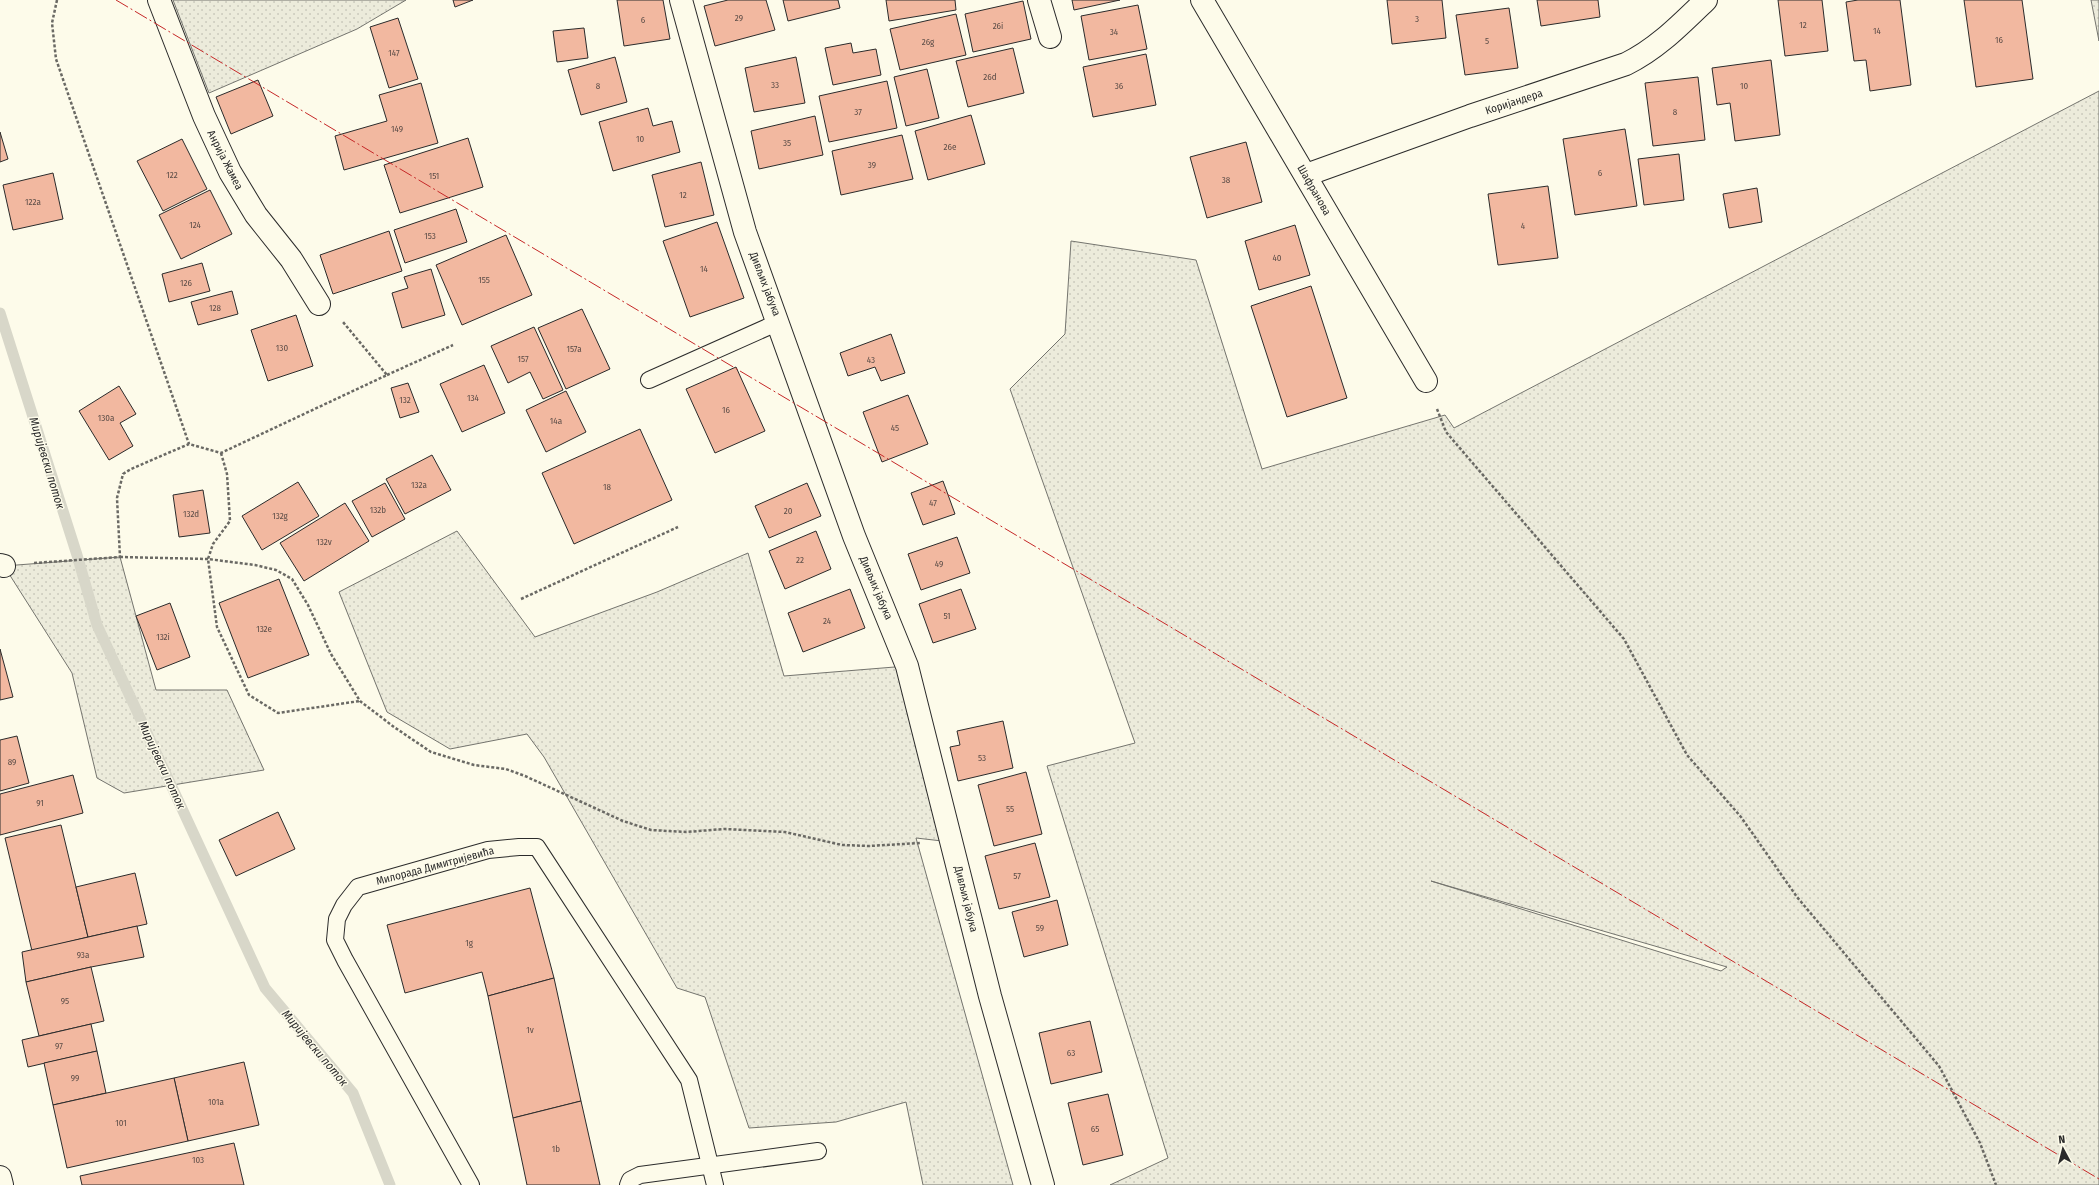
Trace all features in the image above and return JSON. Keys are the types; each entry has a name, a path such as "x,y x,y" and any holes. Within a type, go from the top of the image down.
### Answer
{"street":[{"name":"Анрија Жамеа","path":"159,0 204,116 230,172 256,215 297,268 319,304"},
{"name":"Дивљих јабука","path":"681,0 745,232 779,322 811,418 851,529 907,666 990,996 1043,1185"},
{"path":"1039,0 1050,37"},
{"name":"Шафранова","path":"1202,0 1426,380"},
{"name":"Коријандера","path":"1306,175 1470,116 1626,64 1644,55 1665,39 1706,0"},
{"path":"0,1177 2,1185"}],"lane":[{"path":"649,380 779,322"},
{"name":"Милорада Димитријевића","path":"471,1185 345,960 335,940 337,919 344,905 358,887 488,850 519,847 537,847 689,1080 712,1164 716,1185"},
{"path":"628,1185 630,1180 640,1175 712,1164 818,1151"}],"path":[{"path":"56,0 52,23 56,59 190,444"},
{"path":"319,304 341,319 387,375"},
{"path":"120,557 117,498 123,474 131,469 190,444 221,453 453,345"},
{"path":"1426,380 1446,432 1624,639 1688,755 1741,816 1797,897 1939,1066 1980,1143 1996,1185"},
{"path":"221,453 227,474 230,521 213,544 208,559 217,627 249,695 278,713 360,701"},
{"path":"521,599 678,527"},
{"path":"54,562 120,557 208,559 255,565 276,570 292,579 308,605 331,654 360,701 394,727 431,752 474,765 506,769 525,776 623,821 651,830 686,832 724,829 755,829 785,832 849,845 951,842"}],"shaded area":[{"path":"173,0 406,0 357,29 209,93"},
{"path":"2091,0 2099,0 2099,41"},
{"path":"2099,91 2099,1185 1110,1185 1168,1158 1047,766 1135,743 1010,389 1065,334 1071,241 1196,260 1262,469 1445,415 1454,428","holes":["1431,881 1727,967 1721,971"]},
{"path":"457,531 535,637 657,592 748,553 784,676 907,666 951,842 916,838 1013,1185 923,1185 906,1102 836,1122 749,1128 705,997 677,988 544,757 527,734 450,749 387,712 339,592"},
{"path":"120,557 156,690 227,690 264,770 124,793 97,778 72,673 4,566"}],"building":[{"path":"453,0 473,0 455,7"},
{"path":"617,0 663,0 670,39 624,46"},
{"path":"728,0 766,0 775,30 715,46 704,6"},
{"path":"783,0 838,0 840,8 788,21"},
{"path":"886,0 955,0 956,10 889,21"},
{"path":"1072,0 1120,0 1074,10"},
{"path":"1387,0 1442,0 1446,38 1392,44"},
{"path":"1537,0 1598,0 1600,17 1541,26"},
{"path":"1778,0 1822,0 1828,51 1785,56"},
{"path":"1858,0 1900,0 1911,85 1870,91 1866,60 1854,61 1846,2"},
{"path":"1964,0 2022,0 2033,79 1976,87"},
{"path":"1023,1 1031,39 973,52 965,14"},
{"path":"1138,5 1147,49 1089,60 1081,16"},
{"path":"1509,8 1518,68 1465,75 1456,15"},
{"path":"956,14 966,55 900,70 890,29"},
{"path":"398,18 418,79 389,88 370,27"},
{"path":"584,28 588,58 557,62 553,31"},
{"path":"851,43 853,53 876,49 881,75 833,85 825,48"},
{"path":"1013,48 1024,93 968,107 956,61"},
{"path":"1146,54 1156,105 1093,117 1083,67"},
{"path":"615,57 627,102 581,115 568,70"},
{"path":"796,57 805,103 754,112 745,68"},
{"path":"1771,60 1780,135 1735,141 1730,103 1717,105 1712,68"},
{"path":"927,69 939,118 906,126 894,77"},
{"path":"1698,77 1705,140 1653,146 1645,83"},
{"path":"258,80 273,116 231,134 216,97"},
{"path":"887,81 897,128 829,142 819,96"},
{"path":"421,83 438,143 344,170 335,136 387,121 379,95"},
{"path":"648,108 653,126 672,121 680,152 613,171 599,122"},
{"path":"971,115 985,164 928,180 915,131"},
{"path":"815,116 823,155 759,169 751,131"},
{"path":"1625,129 1637,206 1575,215 1563,139"},
{"path":"0,132 8,159 0,162"},
{"path":"902,135 913,179 841,195 832,151"},
{"path":"468,138 483,187 400,213 384,165"},
{"path":"182,139 207,189 163,211 137,161"},
{"path":"1246,142 1262,202 1207,218 1190,157"},
{"path":"1679,154 1684,200 1644,205 1638,159"},
{"path":"701,162 714,215 665,227 652,175"},
{"path":"53,173 63,219 13,230 3,185"},
{"path":"1548,186 1558,258 1498,265 1488,194"},
{"path":"1757,188 1762,222 1729,228 1723,194"},
{"path":"210,190 232,234 181,259 159,215"},
{"path":"456,209 467,242 405,263 394,230"},
{"path":"717,222 744,298 690,317 663,241"},
{"path":"1295,225 1310,275 1259,290 1245,241"},
{"path":"389,231 402,271 333,294 320,255"},
{"path":"506,235 532,295 462,325 436,265"},
{"path":"202,263 210,291 169,302 162,274"},
{"path":"431,269 445,315 402,328 392,293 408,288 404,277"},
{"path":"1311,286 1347,398 1287,417 1251,306"},
{"path":"232,291 238,314 198,325 191,302"},
{"path":"582,309 610,369 566,389 538,328"},
{"path":"296,315 313,366 268,381 251,330"},
{"path":"534,327 563,390 543,399 530,372 508,383 491,346"},
{"path":"891,334 905,373 881,381 875,367 848,376 840,353"},
{"path":"484,365 505,413 462,432 440,384"},
{"path":"736,367 765,431 715,453 686,389"},
{"path":"408,383 419,412 400,418 391,388"},
{"path":"119,386 136,414 120,423 133,446 109,460 79,411"},
{"path":"566,391 586,432 546,452 526,410"},
{"path":"908,395 928,444 882,462 863,412"},
{"path":"640,429 672,500 574,544 542,473"},
{"path":"432,455 451,490 405,514 386,479"},
{"path":"943,481 955,514 923,525 911,493"},
{"path":"298,482 319,516 262,550 242,516"},
{"path":"385,483 405,519 372,537 352,501"},
{"path":"807,483 821,516 769,538 755,506"},
{"path":"203,490 210,533 179,537 173,495"},
{"path":"345,503 369,541 304,581 280,543"},
{"path":"816,531 831,569 785,589 769,551"},
{"path":"957,537 970,573 921,590 908,554"},
{"path":"279,579 309,655 248,678 219,603"},
{"path":"850,589 865,628 803,652 788,613"},
{"path":"961,589 976,629 933,643 919,604"},
{"path":"170,603 190,657 157,670 136,616"},
{"path":"0,649 13,697 0,700"},
{"path":"1003,721 1013,768 958,781 950,747 960,745 957,731"},
{"path":"17,736 29,783 0,791 0,740"},
{"path":"1026,772 1042,834 994,846 978,785"},
{"path":"73,775 83,813 0,835 0,794"},
{"path":"278,812 295,849 236,876 219,840"},
{"path":"61,825 88,937 32,951 5,838"},
{"path":"1035,843 1050,897 999,909 985,856"},
{"path":"135,873 147,924 88,937 76,887"},
{"path":"530,888 554,978 488,996 482,972 405,993 387,925"},
{"path":"1057,900 1068,945 1024,957 1012,912"},
{"path":"137,926 144,957 91,967 26,982 22,952"},
{"path":"91,967 104,1021 39,1036 26,982"},
{"path":"554,978 581,1101 513,1118 488,996"},
{"path":"1090,1021 1102,1072 1051,1084 1039,1033"},
{"path":"91,1024 97,1051 28,1067 22,1040"},
{"path":"97,1051 106,1093 53,1105 44,1063"},
{"path":"244,1062 259,1125 188,1141 174,1078"},
{"path":"174,1078 188,1141 67,1168 53,1105"},
{"path":"1108,1094 1123,1155 1083,1165 1068,1103"},
{"path":"581,1101 600,1185 527,1185 513,1118"},
{"path":"234,1143 244,1185 82,1185 80,1176"}],"waterway":[{"name":"Миријевски поток","path":"0,313 77,555 97,625 265,988 353,1093 390,1185"}],"power":[{"path":"116,0 2099,1179"}]}
